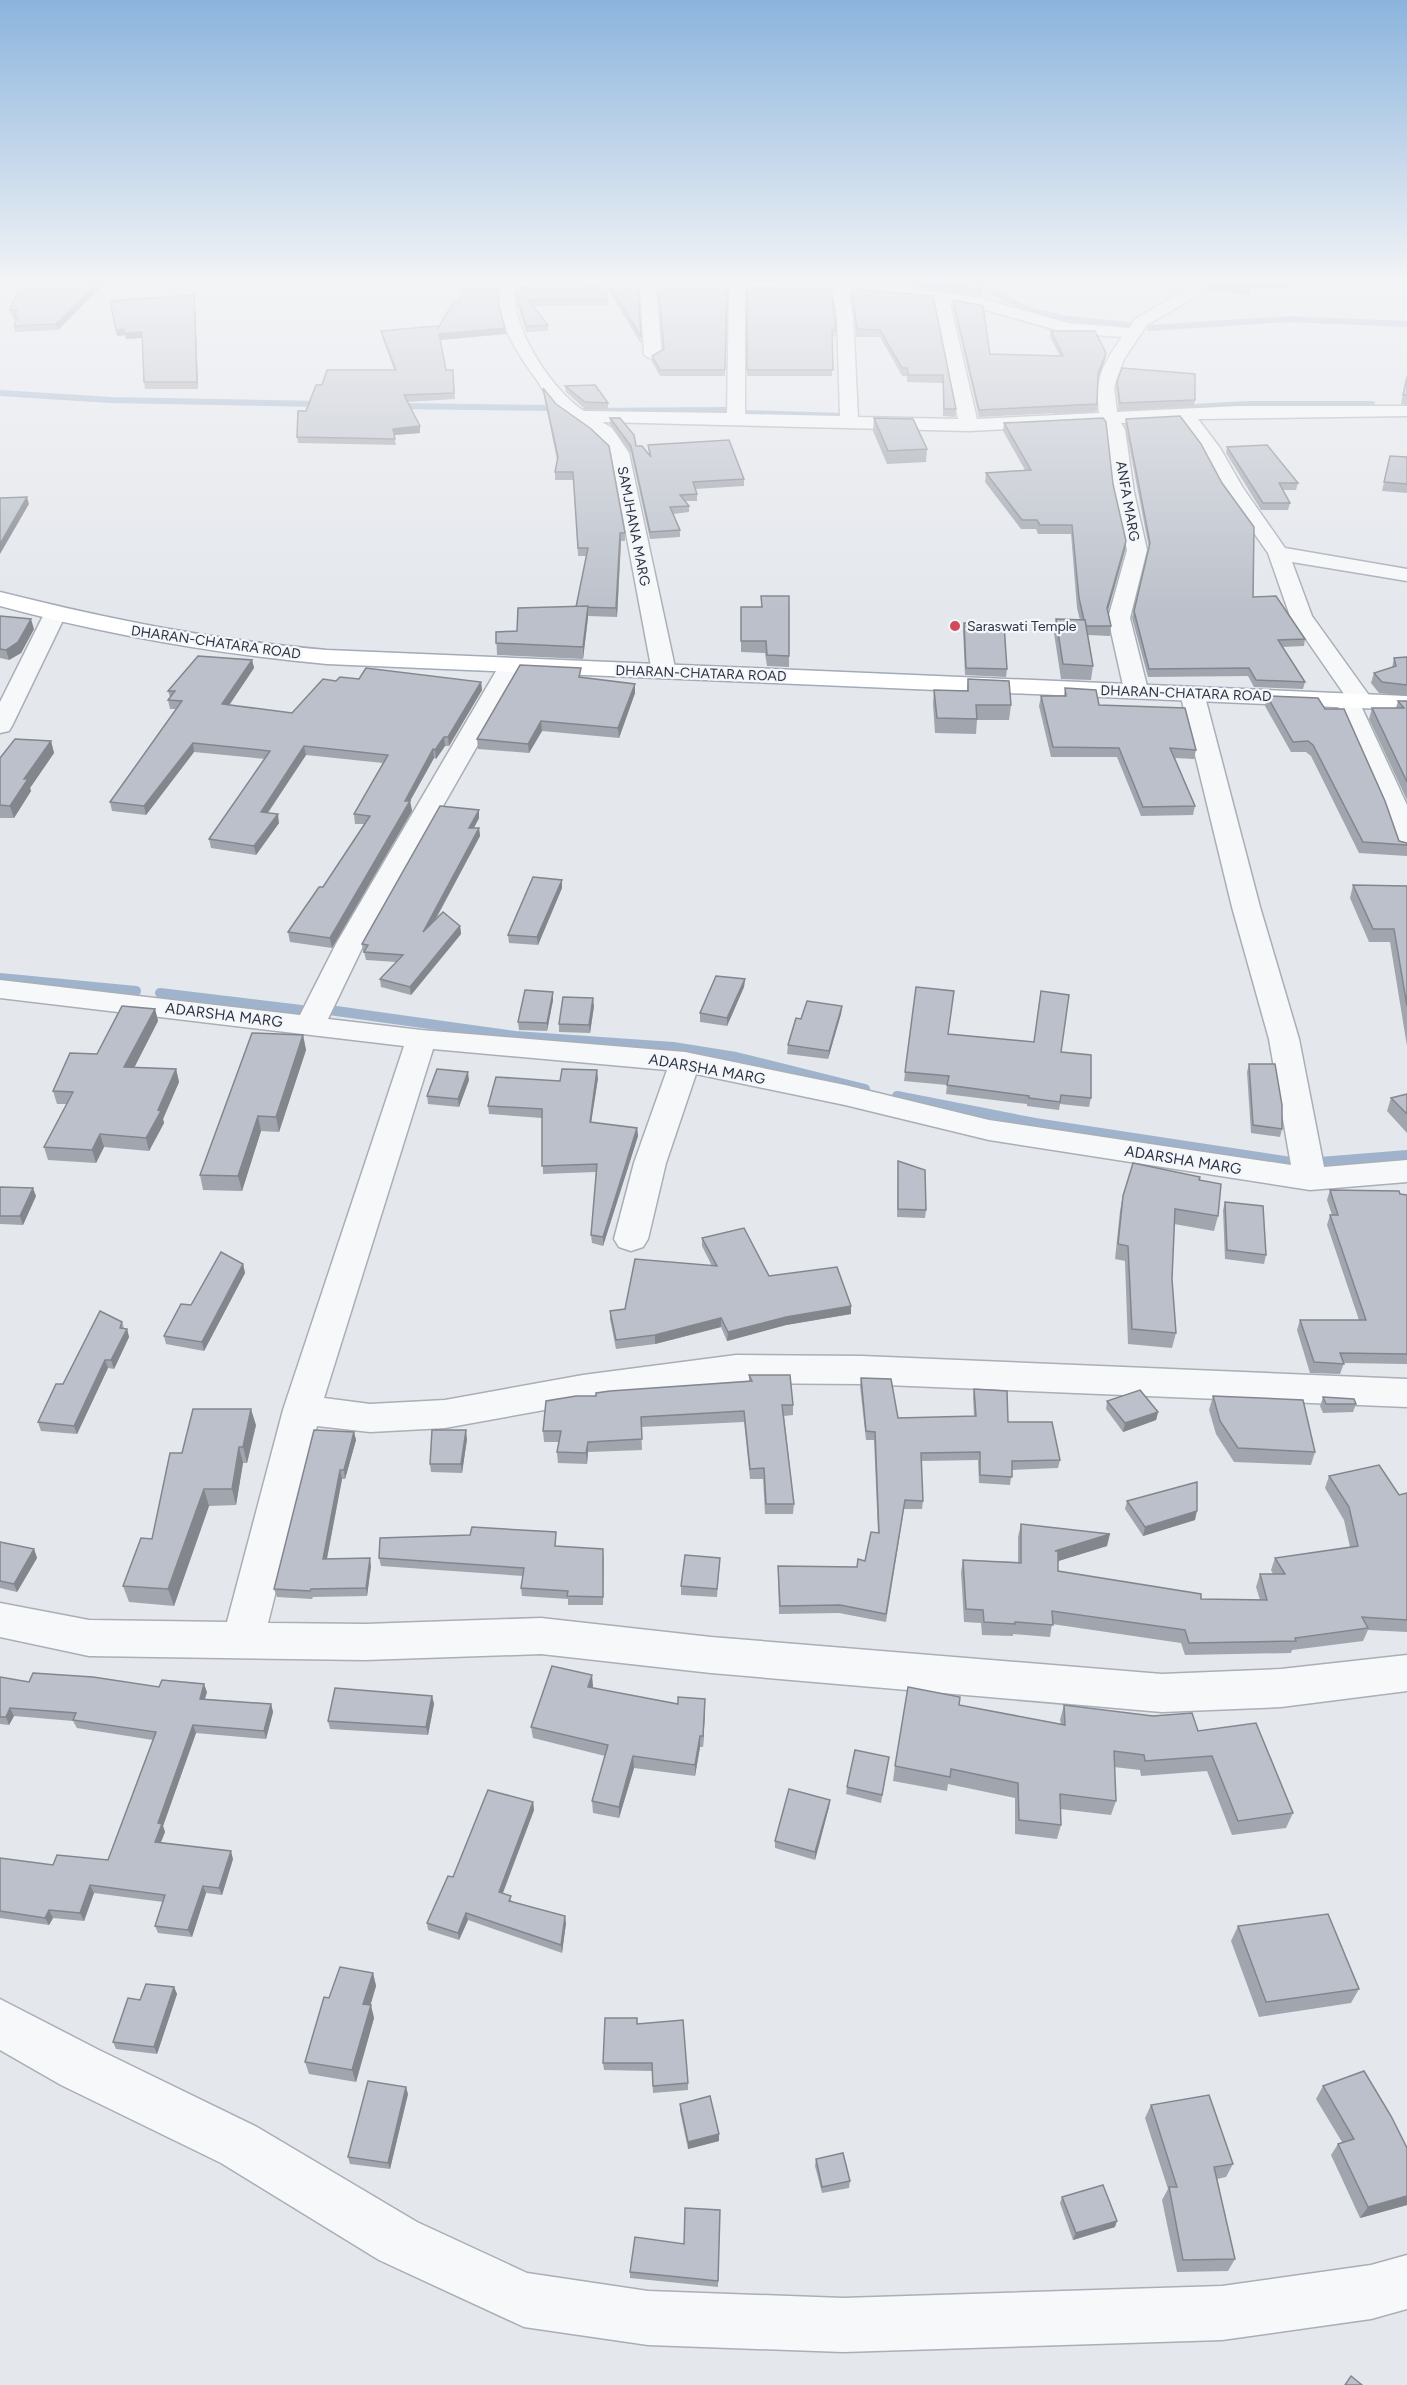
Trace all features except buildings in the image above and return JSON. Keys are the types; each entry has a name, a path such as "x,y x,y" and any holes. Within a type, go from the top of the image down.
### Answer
{"main road":[{"name":"DHARAN-CHATARA ROAD","path":"0,599 54,614 162,637 278,653 927,685 1136,690 1407,703"}],"street":[{"name":"SAMJHANA MARG","path":"552,390 563,405 605,432 620,453 664,672"},
{"path":"736,390 736,419"},
{"path":"848,390 849,422"},
{"path":"960,390 969,425"},
{"name":"ANFA MARG","path":"1105,390 1108,417 1116,430 1124,492 1137,550 1119,618 1136,690"},
{"path":"582,416 969,425 1302,409 1407,411"},
{"path":"1186,414 1211,448 1233,489 1278,553 1301,616 1354,700 1397,811 1407,844"},
{"path":"1278,553 1407,575"},
{"path":"0,726 54,614"},
{"path":"310,1026 350,944 511,666"},
{"path":"1192,693 1246,907 1284,1039 1310,1179"},
{"name":"ADARSHA MARG","path":"0,989 421,1039 685,1062 845,1095 989,1130 1310,1179 1407,1171"},
{"path":"242,1642 302,1410 421,1039"},
{"path":"631,1239 650,1163 685,1062"},
{"path":"302,1410 370,1418 445,1414 583,1389 736,1369 862,1370 1407,1394"},
{"path":"0,1620 89,1638 365,1642 542,1636 711,1655 1162,1693 1281,1688 1407,1673"},
{"path":"0,2022 80,2067 239,2145 398,2241 524,2300 648,2318 843,2325 1222,2313 1371,2292 1407,2282"}],"waterway":[{"path":"0,393 111,400 321,404"},
{"path":"1118,411 1249,404 1372,404"},
{"path":"396,406 555,408"},
{"path":"583,411 725,410"},
{"path":"744,413 842,416"},
{"path":"1056,415 1092,413"},
{"path":"0,978 136,991"},
{"path":"160,993 301,1010"},
{"path":"329,1010 515,1036 673,1047 736,1057 865,1089"},
{"path":"897,1096 1035,1123 1291,1162"},
{"path":"1320,1162 1407,1155"}],"place":[{"name":"Saraswati Temple","path":"955,626"}]}
